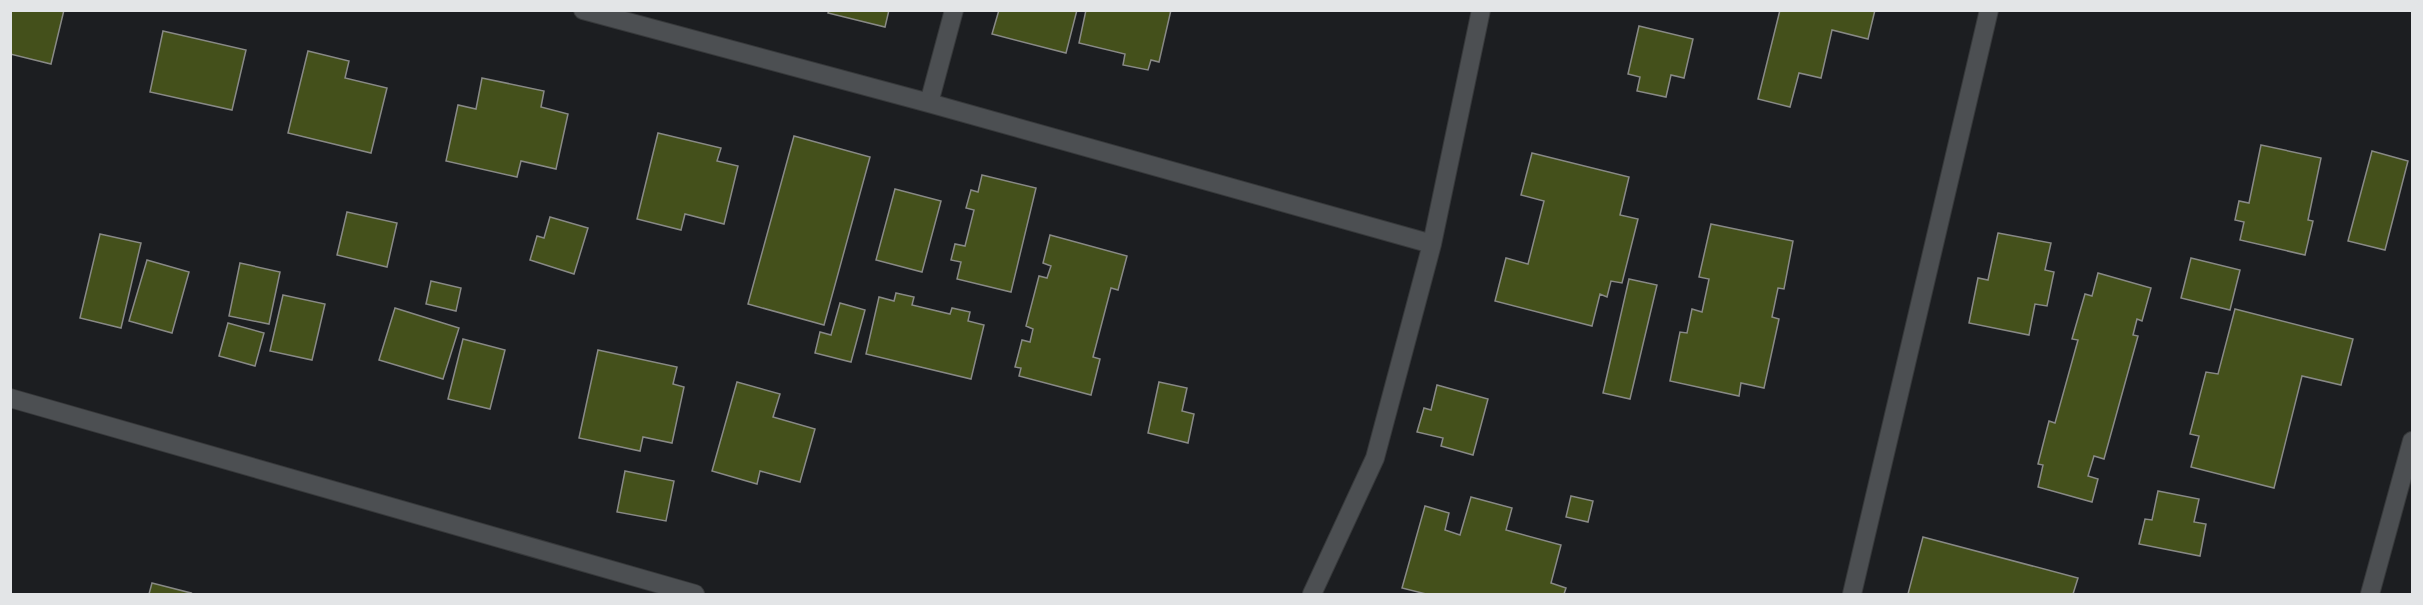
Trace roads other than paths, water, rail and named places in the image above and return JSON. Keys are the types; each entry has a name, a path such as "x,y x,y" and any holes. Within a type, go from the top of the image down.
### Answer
{"street":[{"path":"583,10 929,103 1432,244"},
{"path":"929,103 954,10"},
{"path":"1312,594 1376,458 1432,244 1481,10"},
{"path":"1852,594 1989,10"},
{"path":"10,398 695,594"},
{"path":"2370,594 2412,441"}]}
